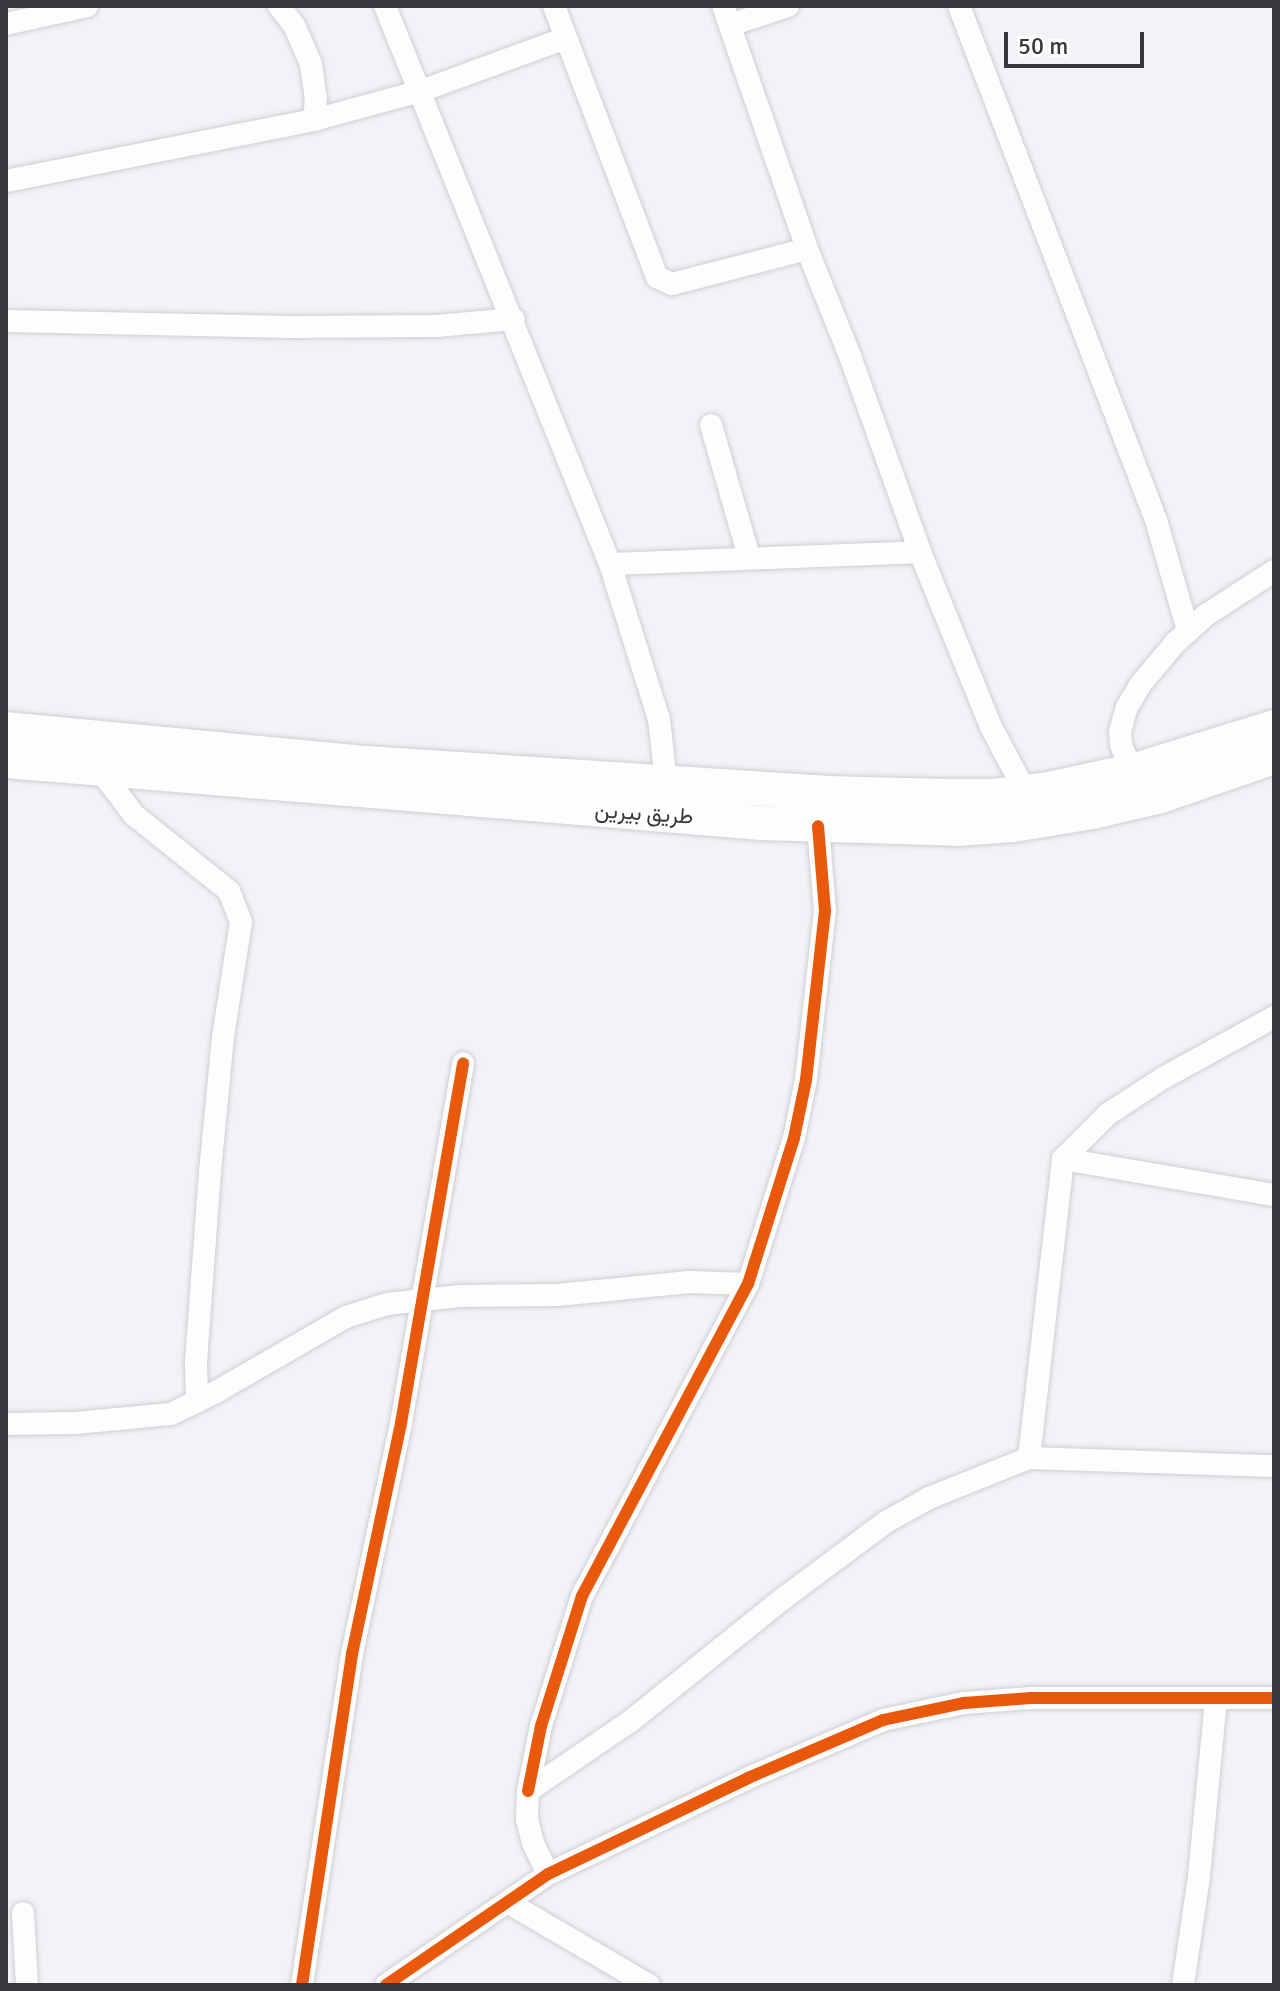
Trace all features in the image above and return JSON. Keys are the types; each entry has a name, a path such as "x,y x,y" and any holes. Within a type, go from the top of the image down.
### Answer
{"main road":[{"name":"طريق بيرين","path":"6,761 99,769 479,786 666,782 888,796 992,796 1132,771 1274,727"},
{"name":"طريق بيرين","path":"6,729 818,826 958,829 1013,825 1161,796 1274,757"}],"street":[{"path":"6,24 87,6"},
{"path":"279,6 294,25 311,64 316,98 314,120"},
{"path":"385,6 514,319 610,564 659,719 666,782"},
{"path":"554,6 657,277 672,284 807,249"},
{"path":"788,6 726,15 807,249 850,356 920,552 991,727 1025,791"},
{"path":"959,6 1156,520 1188,631"},
{"path":"6,181 314,120 421,91 566,38"},
{"path":"6,321 291,327 436,326 514,319"},
{"path":"711,425 749,557"},
{"path":"610,564 920,552"},
{"path":"1132,771 1121,745 1122,719 1140,685 1188,631 1274,571"},
{"path":"99,769 134,815 229,891 241,922 223,1037 210,1171 196,1361 197,1402"},
{"path":"548,1874 533,1843 527,1819 528,1791 541,1726 582,1596 748,1284 794,1138 806,1080 825,911 818,826"},
{"path":"1029,1458 1063,1159 1108,1114 1163,1078 1274,1017"},
{"path":"302,1985 352,1654 378,1545 463,1063"},
{"path":"1063,1159 1274,1195"},
{"path":"6,1424 152,1417 197,1402 346,1317 387,1304 557,1295 689,1282 748,1284"},
{"path":"528,1791 632,1720 784,1598 886,1522 929,1498 1029,1458 1274,1466"},
{"path":"386,1985 548,1874 748,1778 883,1720 964,1703 1031,1698 1216,1701 1274,1698"},
{"path":"1183,1985 1199,1876 1216,1701"},
{"path":"509,1903 649,1985"},
{"path":"23,1913 27,1985"}],"cycle path":[{"path":"528,1791 541,1726 582,1596 748,1284 794,1138 806,1080 825,911 818,826"},
{"path":"302,1985 352,1654 401,1423 463,1063"},
{"path":"386,1985 548,1874 748,1778 883,1720 964,1703 1031,1698 1274,1698"}]}
